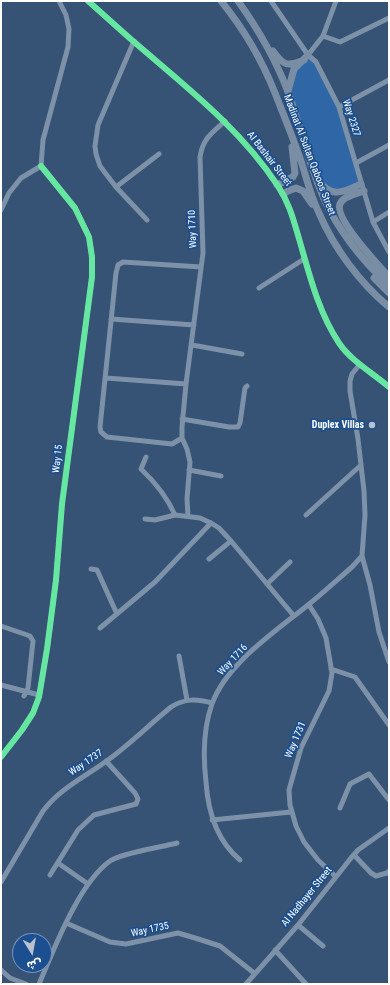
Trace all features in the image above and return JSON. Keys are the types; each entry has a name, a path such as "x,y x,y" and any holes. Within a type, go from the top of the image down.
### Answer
{"main road":[{"name":"Madinat Al Sultan Qaboos Street","path":"221,1 240,26 260,61 275,92 319,214 342,253 360,279 389,307"},
{"name":"Madinat Al Sultan Qaboos Street","path":"238,1 274,60 288,92 313,169 326,202 345,236 366,263 389,286"},
{"path":"257,30 281,62 287,65 292,65 306,58"},
{"path":"288,92 294,69 306,58"},
{"path":"277,185 293,177 295,174 291,135"},
{"path":"313,169 325,189 332,192 342,192 361,184"},
{"path":"283,194 296,188 303,191 319,214"},
{"path":"364,191 342,201 339,206 340,212 356,239 389,277"},
{"path":"345,236 349,246 357,258 370,274 389,293"}],"street":[{"path":"1,210 9,193 21,178 41,166 44,140 68,46 69,29 66,15 59,1"},
{"name":"Al Bashair Street","path":"88,1 187,86 225,122 252,152 277,185 288,203 317,300 330,329 340,345 360,364 389,387"},
{"name":"Way 2327","path":"271,1 306,58 316,62 339,106 372,222 389,252"},
{"path":"306,58 323,36 336,1"},
{"path":"323,36 340,42 389,18"},
{"path":"134,41 98,125 96,136 96,154 100,166 116,187 147,220"},
{"path":"339,106 389,80"},
{"name":"Way 1710","path":"188,516 187,499 189,455 182,438 182,419 203,253 200,157 202,148 208,136 225,122"},
{"path":"356,163 389,145"},
{"path":"116,187 159,154"},
{"name":"Way 15","path":"1,755 22,730 33,712 39,695 56,580 62,504 92,276 92,257 89,237 75,208 41,166"},
{"path":"372,222 389,212"},
{"path":"260,288 304,259"},
{"path":"182,438 172,444 107,437 101,432 100,427 116,273 118,265 123,262 202,267"},
{"path":"111,319 194,325"},
{"path":"192,345 242,354"},
{"path":"360,364 352,374 350,391 361,465 365,515 362,556 370,585 379,632 389,662"},
{"path":"106,378 186,384"},
{"path":"182,419 229,427 238,427 240,423 245,388 247,386"},
{"path":"146,457 141,469 153,480 162,492 175,515"},
{"path":"306,515 361,465"},
{"path":"189,470 221,476"},
{"path":"145,519 155,520 175,515 188,516 200,518 219,528 294,616"},
{"path":"100,628 155,582 211,523"},
{"path":"209,559 231,541"},
{"name":"Way 1716","path":"240,860 232,854 221,840 212,820 207,795 204,762 205,733 212,703 235,668 246,657 352,568 362,556"},
{"path":"267,584 290,562"},
{"path":"91,569 97,570 117,614"},
{"name":"Way 1731","path":"309,605 318,619 326,638 332,669 329,691 301,748 294,768 289,790 291,812 304,842 318,860 335,876"},
{"path":"1,626 30,636 33,641 31,666 25,694"},
{"path":"179,656 187,700"},
{"path":"332,669 355,677 389,725"},
{"path":"1,685 25,694 39,695"},
{"name":"Way 1737","path":"1,882 43,811 50,802 79,779 106,761 178,702 187,700 201,700 212,703"},
{"path":"50,875 78,830 94,815 136,804 138,799 135,793 106,761"},
{"path":"340,808 350,784 369,774 389,800"},
{"path":"212,820 291,812"},
{"name":"Al Nadhayer Street","path":"246,984 254,973 298,925 335,876 354,855 374,838 389,828"},
{"path":"39,984 66,923 88,884 110,861 121,856 177,843"},
{"path":"354,855 371,873 376,876 387,874 389,871"},
{"path":"58,863 88,884"},
{"name":"Way 1735","path":"66,923 110,942 126,944 178,933 220,946 254,973"},
{"path":"298,925 323,946"},
{"path":"275,950 306,984"},
{"path":"1,970 10,978 26,984"}],"shaded area":[{"path":"308,56 315,62 339,106 361,183 342,191 325,189 314,169 289,91 292,75"}],"cycle path":[{"path":"88,1 192,91 229,126 263,165 278,186 289,206 316,294 332,331 339,343 350,356 389,387"},
{"path":"1,757 33,713 39,697 56,580 62,504 92,277 92,257 89,237 75,208 41,166"}],"place":[{"name":"Duplex Villas","path":"372,425"}]}
